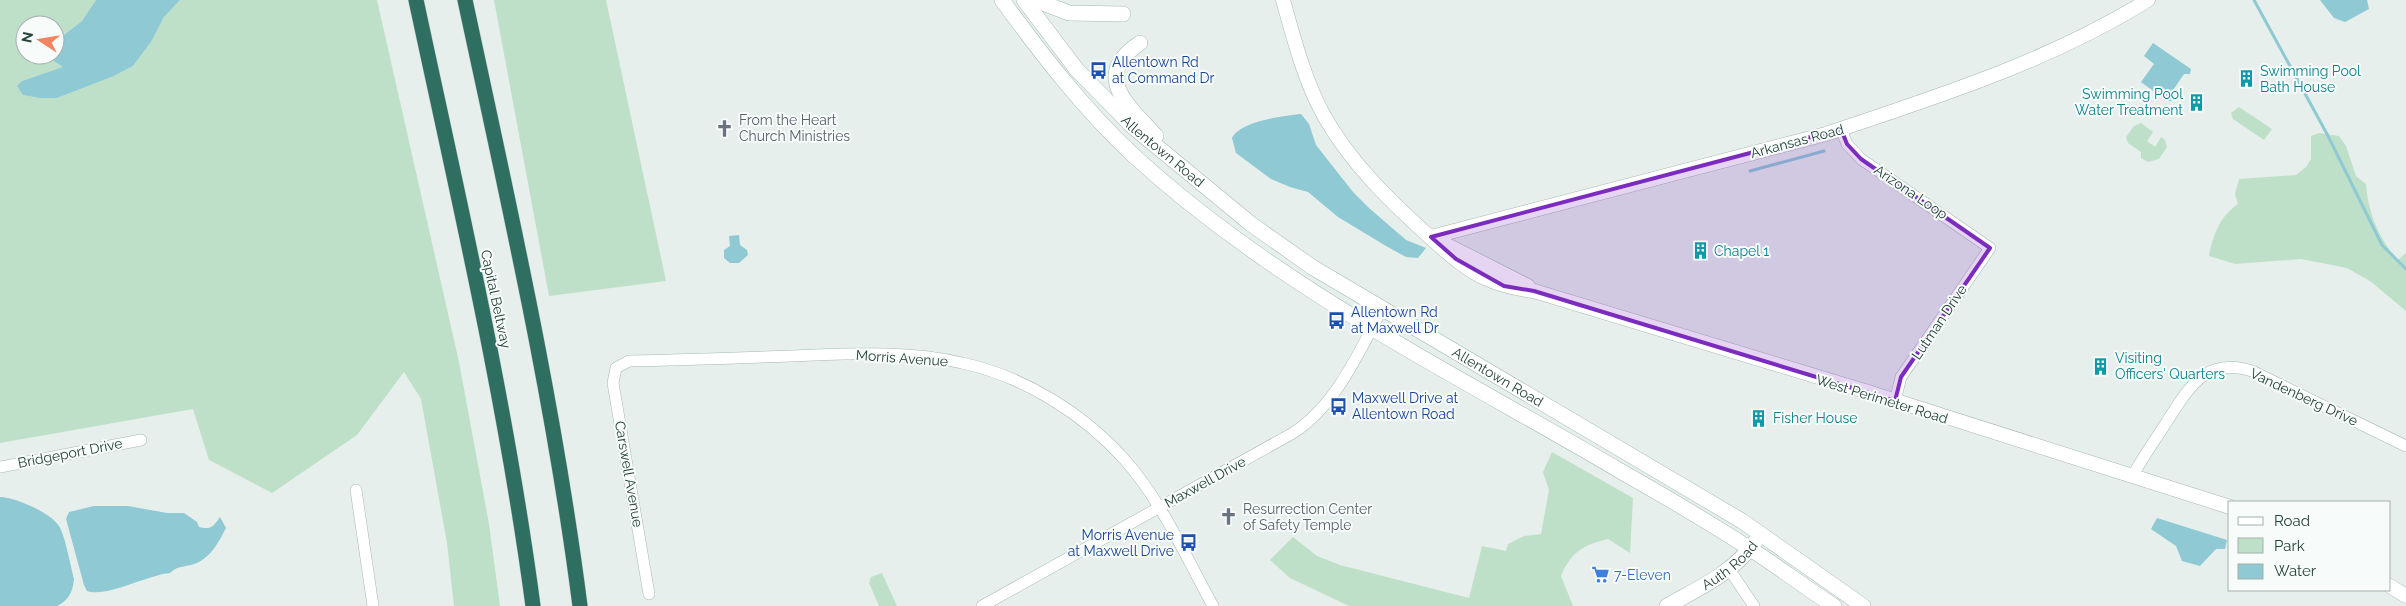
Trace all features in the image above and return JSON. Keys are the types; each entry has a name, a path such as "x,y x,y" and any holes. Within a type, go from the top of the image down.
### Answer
{"highway":[{"name":"Capital Beltway","path":"416,0 496,378 524,540 532,606"},
{"path":"464,0 543,374 558,453 580,606"}],"main road":[{"name":"Allentown Road","path":"1002,0 1057,73 1094,116 1133,154 1223,231 1295,280 1372,328 1510,410 1621,471 1750,549 1834,606"},
{"name":"Allentown Road","path":"1024,0 1077,70 1132,126 1197,181 1277,244 1382,309 1592,431 1760,534 1863,606"},
{"path":"1036,0 1070,13 1124,14"},
{"path":"1140,43 1129,50 1117,70 1118,92 1197,181"},
{"name":"Auth Road","path":"1667,606 1729,569 1750,549 1760,534"}],"street":[{"name":"West Perimeter Road","path":"1283,0 1305,75 1323,113 1338,137 1381,191 1431,237 1485,266 1521,281 1534,291 2133,475 2228,507"},
{"name":"Arkansas Road","path":"1431,237 1881,117 2008,70 2092,31 2148,0"},
{"name":"Arizona Loop","path":"1841,129 1847,144 1854,154 1990,248"},
{"name":"Lutman Drive","path":"1895,401 1901,377 1990,248"},
{"name":"Maxwell Drive","path":"982,606 1293,433 1312,420 1340,385 1382,309"},
{"name":"Morris Avenue","path":"630,361 852,354 914,356 962,363 1005,376 1023,384 1079,418 1126,462 1159,508 1212,606"},
{"name":"Carswell Avenue","path":"630,361 616,368 614,383 649,594"},
{"name":"Vandenberg Drive","path":"2133,475 2191,385 2211,371 2229,366 2252,372 2406,446"},
{"name":"Bridgeport Drive","path":"0,467 141,440"},
{"path":"356,490 373,606"},
{"path":"1729,569 1754,606"},
{"path":"2391,587 2406,596"}],"highlighted area":[{"path":"1841,129 1847,144 1861,159 1990,248 1901,377 1895,401 1534,291 1504,286 1456,259 1431,237"}],"green space":[{"path":"0,0 96,0 82,21 65,34 65,15 15,15 15,65 61,65 64,67 22,81 23,95 39,98 57,98 114,76 133,66 151,42 164,17 180,0 377,0 459,362 489,524 500,606 454,606 447,543 421,399 404,372 357,435 272,493 209,460 193,409 0,443"},
{"path":"494,0 606,0 666,281 549,296"},
{"path":"2239,107 2272,129 2264,140 2233,119 2231,113"},
{"path":"2141,123 2153,132 2147,141 2155,147 2161,137 2165,140 2167,147 2159,159 2148,162 2141,158 2141,152 2128,143 2126,137 2134,126"},
{"path":"2319,133 2339,136 2346,146 2356,176 2366,184 2372,215 2385,243 2398,260 2406,253 2406,311 2370,281 2347,268 2301,259 2235,264 2209,256 2218,227 2226,214 2238,204 2235,194 2239,179 2296,175 2306,167 2311,159 2311,136"},
{"path":"1552,452 1633,498 1630,553 1608,539 1579,551 1565,568 1561,576 1573,606 1349,606 1290,578 1270,560 1293,537 1317,556 1340,565 1469,598 1482,546 1506,551 1508,544 1524,536 1541,534 1549,490 1543,472"},
{"path":"882,573 897,606 879,606 869,583 871,577"}],"water":[{"path":"96,0 180,0 164,17 151,42 133,66 114,76 57,98 39,98 23,95 17,86 22,81 63,67 60,65 65,65 65,34 82,21"},
{"path":"2320,0 2367,0 2369,9 2345,22 2334,18"},
{"path":"2153,43 2191,69 2190,74 2184,74 2171,93 2174,97 2171,101 2167,101 2141,82 2154,64 2144,56"},
{"path":"1301,114 1309,124 1316,145 1353,192 1406,240 1426,248 1418,258 1406,257 1386,246 1338,217 1308,192 1271,179 1236,153 1232,138 1244,127 1263,120"},
{"path":"739,235 740,245 747,250 748,255 739,263 730,263 724,258 724,250 730,246 729,236"},
{"path":"0,497 14,500 41,511 59,526 66,544 74,579 69,596 61,604 57,606 0,606"},
{"path":"94,506 128,506 167,513 184,513 197,522 199,527 203,528 211,527 220,517 226,528 212,551 199,562 116,589 95,592 87,591 66,519 69,512"},
{"path":"2157,518 2227,540 2225,549 2216,549 2200,566 2182,561 2176,546 2151,529"}],"waterway":[{"path":"2254,0 2327,134 2382,245 2406,269"},
{"path":"1750,171 1824,151"}],"place":[{"name":"Allentown Rd at Command Dr","path":"1098,70"},
{"name":"Swimming Pool Bath House","path":"2246,79"},
{"name":"Swimming Pool Water Treatment","path":"2197,102"},
{"name":"From the Heart Church Ministries","path":"725,128"},
{"name":"Chapel 1","path":"1700,251"},
{"name":"Allentown Rd at Maxwell Dr","path":"1337,320"},
{"name":"Visiting Officers' Quarters","path":"2101,366"},
{"name":"Maxwell Drive at Allentown Road","path":"1338,406"},
{"name":"Fisher House","path":"1759,418"},
{"name":"Resurrection Center of Safety Temple","path":"1229,517"},
{"name":"Morris Avenue at Maxwell Drive","path":"1188,543"},
{"name":"7-Eleven","path":"1600,575"}]}
